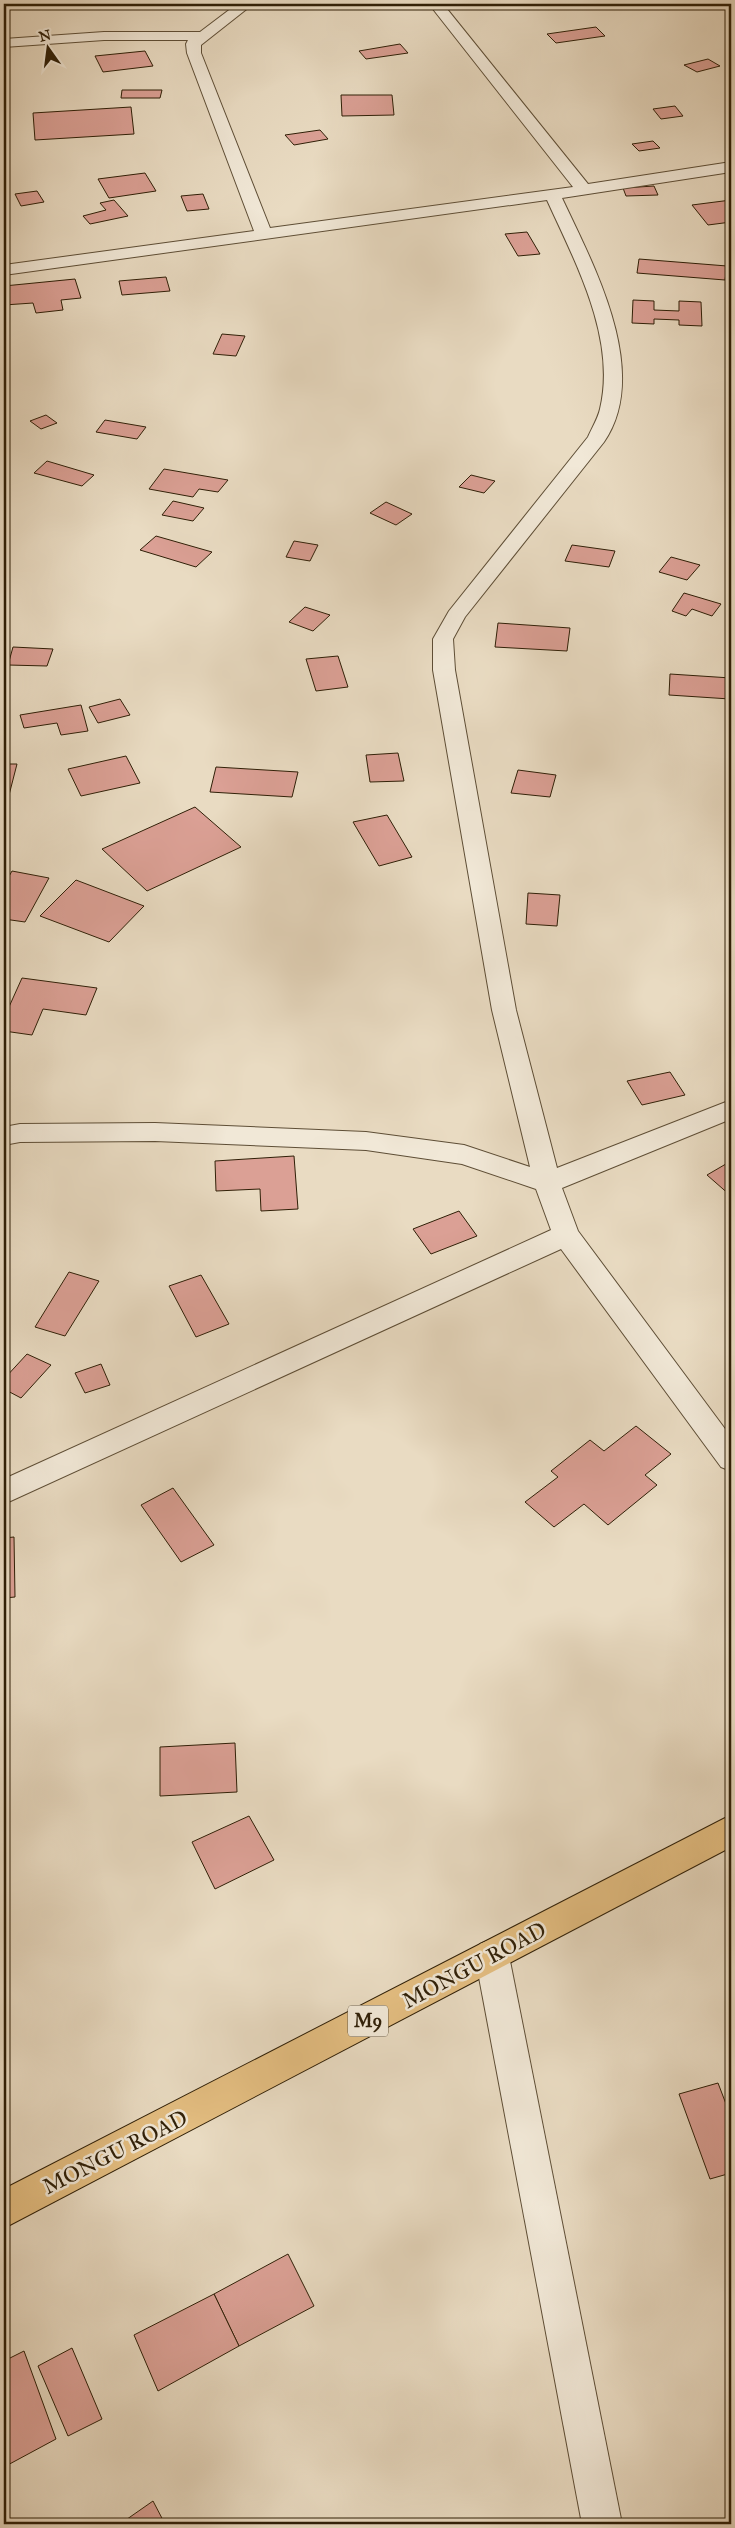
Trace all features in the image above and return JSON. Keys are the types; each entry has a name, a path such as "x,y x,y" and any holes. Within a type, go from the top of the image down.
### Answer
{"main road":[{"name":"MONGU ROAD","path":"4,2209 731,1830"}],"street":[{"path":"246,4 193,44 194,53 264,236"},
{"path":"436,4 512,103 584,190"},
{"path":"4,43 104,36 203,36"},
{"path":"4,270 264,236 446,208 553,196 731,167"},
{"path":"553,196 601,309 613,356 610,408 597,438 456,615 444,639 444,670 504,1010 547,1183 566,1235 731,1458"},
{"path":"4,1136 20,1133 155,1132 366,1141 464,1155 547,1183 731,1109"},
{"path":"4,1492 566,1235"},
{"path":"492,1956 602,2524"}],"building":[{"path":"596,27 605,36 556,43 547,34"},
{"path":"400,44 408,53 366,59 359,51"},
{"path":"145,51 153,66 103,72 95,56"},
{"path":"4,56 9,56 5,74 4,74"},
{"path":"708,59 720,66 697,72 684,65"},
{"path":"122,90 162,90 160,98 121,98"},
{"path":"341,95 392,95 394,115 342,116"},
{"path":"675,106 683,116 661,119 653,109"},
{"path":"131,107 134,134 35,140 33,113"},
{"path":"320,130 328,139 294,145 285,135"},
{"path":"653,141 660,148 639,151 632,144"},
{"path":"145,173 156,191 109,198 98,179"},
{"path":"654,186 658,195 626,196 623,188"},
{"path":"37,191 44,202 21,206 15,194"},
{"path":"203,194 209,209 187,211 181,196"},
{"path":"114,200 128,216 90,224 83,216 106,210 100,203"},
{"path":"731,200 731,222 708,225 692,205"},
{"path":"527,232 540,254 518,256 505,234"},
{"path":"639,259 727,266 725,280 637,273"},
{"path":"166,277 170,291 122,295 119,281"},
{"path":"75,279 81,298 61,300 63,310 36,313 33,303 4,305 4,286"},
{"path":"633,300 654,301 654,310 679,311 679,301 701,302 702,326 679,325 679,320 654,319 654,324 632,323"},
{"path":"222,334 245,336 236,356 213,354"},
{"path":"46,415 57,423 41,429 30,421"},
{"path":"105,420 146,427 137,439 96,432"},
{"path":"47,461 94,475 82,486 34,473"},
{"path":"164,469 228,480 218,492 199,489 193,497 149,489"},
{"path":"471,475 495,481 484,493 459,487"},
{"path":"173,501 204,508 193,521 162,515"},
{"path":"386,502 412,514 396,525 370,513"},
{"path":"156,536 212,552 196,567 140,550"},
{"path":"294,541 318,545 310,561 286,557"},
{"path":"572,545 615,551 609,567 565,561"},
{"path":"671,557 700,565 687,580 659,572"},
{"path":"684,593 721,604 712,616 692,609 686,616 672,611"},
{"path":"305,607 330,615 313,631 289,622"},
{"path":"498,623 570,628 567,651 495,647"},
{"path":"13,647 53,649 47,666 8,665"},
{"path":"338,656 348,687 316,691 306,659"},
{"path":"670,674 731,678 730,699 669,695"},
{"path":"120,699 130,715 98,723 89,707"},
{"path":"81,705 88,731 61,735 57,723 24,728 20,715"},
{"path":"398,753 404,781 370,782 366,755"},
{"path":"126,756 140,783 81,796 68,769"},
{"path":"4,764 17,764 8,799 4,799"},
{"path":"216,767 298,772 292,797 210,792"},
{"path":"518,770 556,775 550,797 511,793"},
{"path":"195,807 241,847 147,891 102,849"},
{"path":"387,815 412,857 379,866 353,822"},
{"path":"12,871 49,878 25,922 4,919 4,885"},
{"path":"76,880 144,906 109,942 40,916"},
{"path":"528,893 560,895 557,926 526,924"},
{"path":"22,978 97,988 86,1015 43,1009 32,1035 4,1031 4,1018"},
{"path":"670,1072 685,1095 642,1105 627,1081"},
{"path":"294,1156 298,1209 261,1211 260,1189 216,1191 215,1161"},
{"path":"731,1161 731,1196 707,1175"},
{"path":"459,1211 477,1236 431,1254 413,1229"},
{"path":"69,1272 99,1281 65,1336 35,1327"},
{"path":"201,1275 229,1324 196,1337 169,1286"},
{"path":"27,1354 51,1365 21,1398 4,1389 4,1379"},
{"path":"101,1364 110,1385 85,1393 75,1373"},
{"path":"636,1426 671,1454 645,1475 657,1485 608,1525 584,1504 554,1527 525,1502 558,1477 551,1471 590,1440 604,1451"},
{"path":"173,1488 214,1545 181,1562 141,1505"},
{"path":"14,1537 15,1597 4,1598 4,1538"},
{"path":"235,1743 237,1792 160,1796 160,1747"},
{"path":"249,1816 274,1860 215,1889 192,1842"},
{"path":"718,2083 731,2117 731,2173 710,2179 679,2094"},
{"path":"288,2254 314,2306 239,2346 214,2294"},
{"path":"214,2294 239,2346 158,2391 134,2335"},
{"path":"72,2348 102,2419 68,2436 38,2366"},
{"path":"24,2351 56,2439 4,2467 4,2361"},
{"path":"153,2501 165,2524 120,2524"}]}
